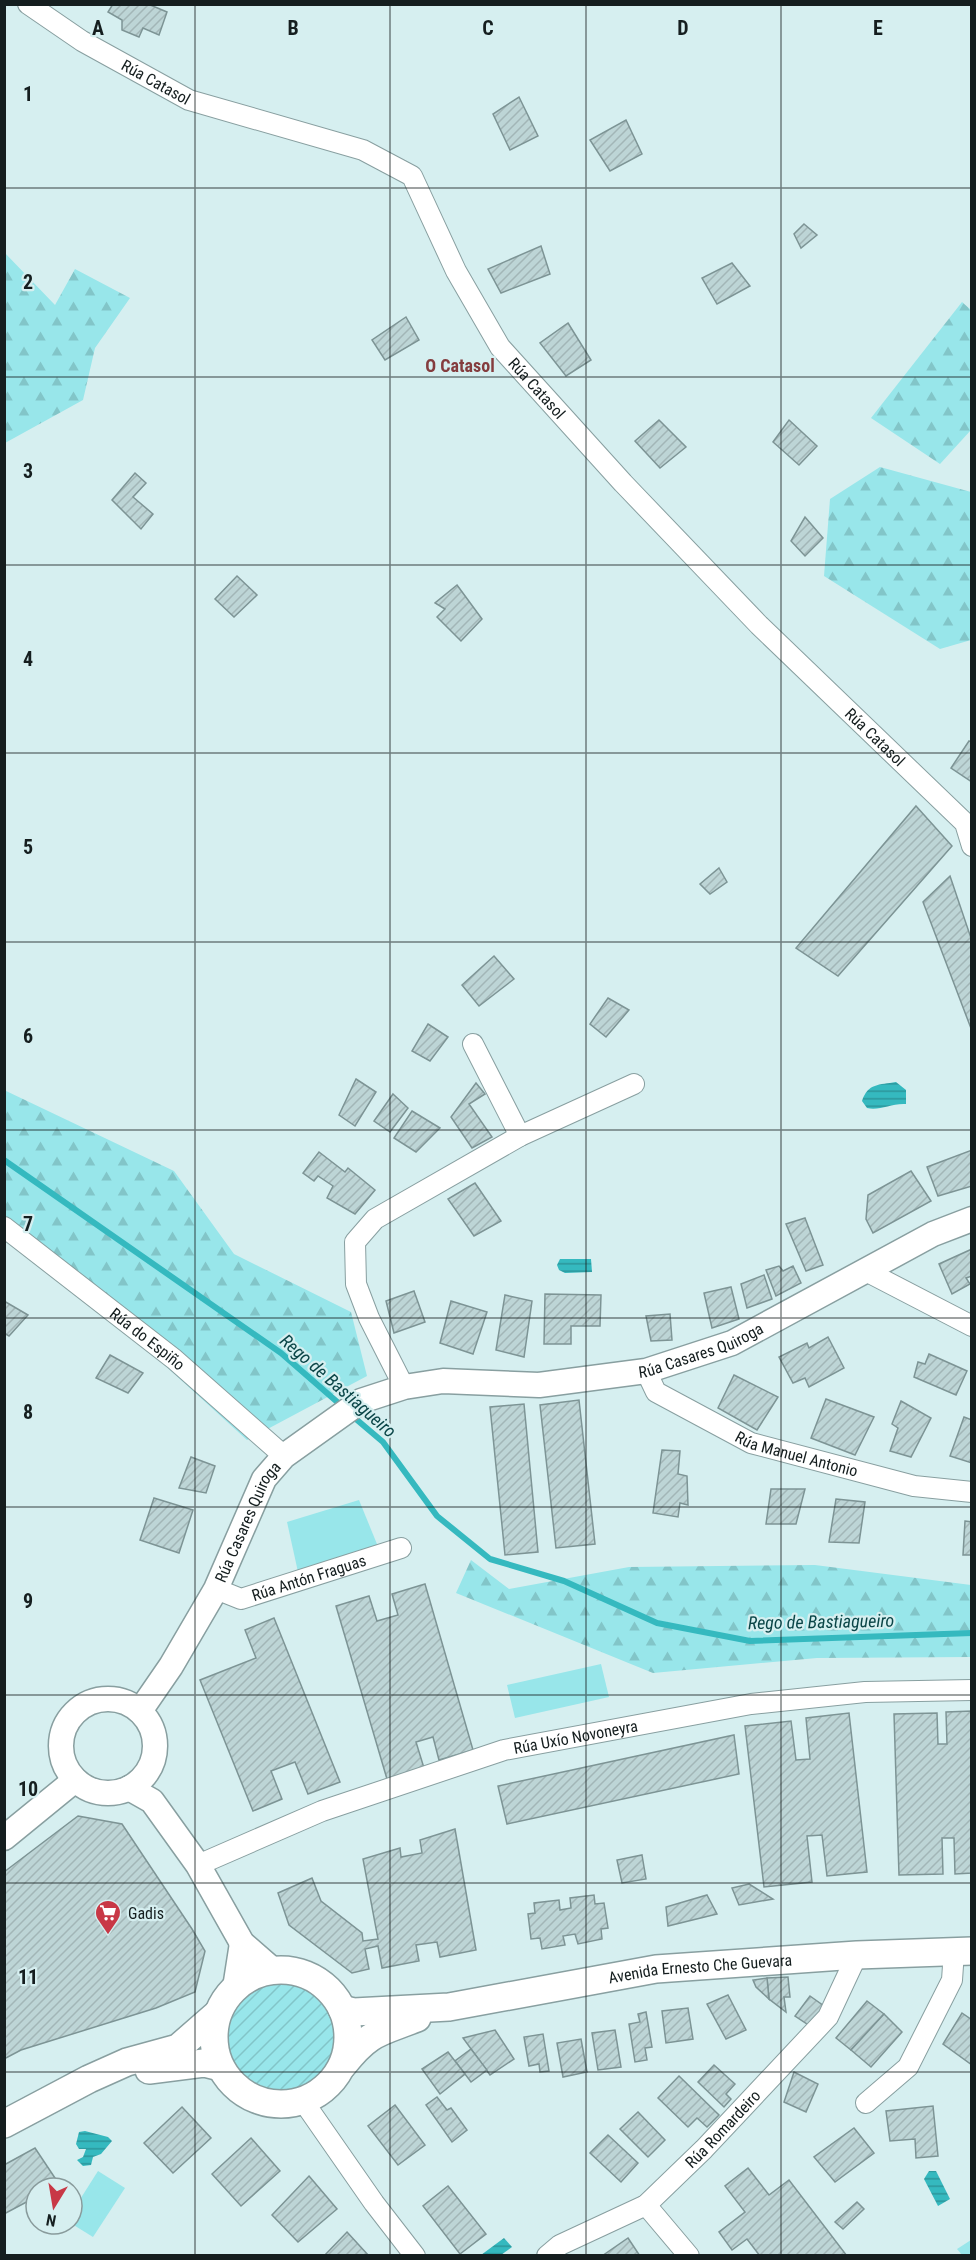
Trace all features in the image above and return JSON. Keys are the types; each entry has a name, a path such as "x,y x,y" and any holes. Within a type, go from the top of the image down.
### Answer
{"main road":[{"name":"Avenida Ernesto Che Guevara","path":"342,2009 354,2012 450,2007 656,1969 857,1955 963,1952"},
{"path":"4,2124 89,2079 127,2062 178,2048 217,2014 235,1988 252,1976 273,1970 294,1971 314,1978 330,1991 342,2009 348,2039 340,2069 324,2089 303,2101 278,2104 250,2097 229,2079 220,2067 214,2050 213,2031 217,2014"},
{"name":"Avenida Ernesto Che Guevara","path":"340,2069 359,2045 382,2029 450,2007"},
{"path":"89,2079 204,2063 220,2067"}],"street":[{"name":"Rúa Catasol","path":"28,4 82,41 189,100 363,150 412,176 456,271 501,347 623,483 759,625 965,824 972,846"},
{"path":"473,1044 520,1136"},
{"path":"404,1387 369,1318 356,1284 355,1242 375,1219 520,1136 634,1084"},
{"name":"Rúa Casares Quiroga","path":"140,1711 176,1657 216,1589 264,1479 284,1456 361,1401 404,1387 443,1381 539,1385 646,1371 732,1343 933,1234 972,1219"},
{"name":"Rúa do Espiño","path":"4,1227 174,1359 284,1456"},
{"path":"864,1270 972,1326"},
{"name":"Rúa Manuel Antonio","path":"646,1371 656,1392 751,1443 914,1486 972,1492"},
{"name":"Rúa Antón Fraguas","path":"216,1589 241,1599 401,1548"},
{"name":"Rúa Uxío Novoneyra","path":"198,1864 322,1811 504,1750 751,1704 865,1692 972,1690"},
{"path":"113,1698 127,1702 140,1711 150,1724 155,1739 154,1756 148,1771 129,1788 115,1793 101,1793 87,1789 75,1780 66,1769 61,1755 60,1740 64,1726 72,1713 84,1704 98,1699 113,1698"},
{"path":"148,1771 152,1801"},
{"path":"4,1838 75,1780"},
{"path":"129,1788 152,1801 198,1864 242,1943 273,1970"},
{"path":"235,1988 242,1943"},
{"name":"Avenida Ernesto Che Guevara","path":"866,2103 908,2067 952,1980 963,1952"},
{"name":"Rúa Romardeiro","path":"547,2256 560,2245 646,2205 704,2149 828,2017 857,1955"},
{"path":"303,2101 374,2203 415,2256"},
{"path":"646,2205 689,2256"}],"green space":[{"path":"4,252 55,305 75,269 130,298 95,348 83,400 5,443"},
{"path":"962,302 971,310 971,430 940,464 871,418"},
{"path":"880,467 971,492 971,640 940,649 824,576 830,499"},
{"path":"4,1090 174,1171 234,1254 351,1312 367,1376 247,1440 103,1309 5,1233"},
{"path":"359,1500 379,1549 298,1572 287,1522"},
{"path":"471,1560 509,1589 629,1567 815,1565 971,1585 971,1657 817,1658 653,1673 456,1593"},
{"path":"601,1664 609,1697 515,1718 507,1685"},
{"path":"281,1983 302,1987 320,1999 332,2017 336,2038 332,2059 320,2077 302,2089 281,2093 260,2089 242,2077 230,2059 226,2038 230,2017 242,1999 260,1987"},
{"path":"98,2171 125,2188 93,2237 84,2231 84,2193"},
{"path":"971,2240 971,2255 962,2255 957,2249"}],"shaded area":[{"path":"896,1082 906,1090 906,1104 872,1109 867,1108 862,1101 871,1088"},
{"path":"560,1259 591,1259 592,1272 565,1273 559,1270 557,1265"},
{"path":"85,2131 108,2137 112,2141 101,2154 93,2157 91,2165 83,2166 77,2160 83,2157 86,2149 79,2149 76,2144 79,2132"},
{"path":"929,2171 936,2171 950,2199 938,2206 924,2179"},
{"path":"504,2238 512,2247 501,2255 481,2255"}],"building":[{"path":"113,4 148,4 167,12 159,35 143,28 139,37 122,30 122,20 108,12"},
{"path":"519,97 538,136 510,150 493,114"},
{"path":"626,120 642,154 610,171 590,140"},
{"path":"804,224 817,235 801,248 794,234"},
{"path":"541,246 550,274 501,293 488,269"},
{"path":"732,263 750,286 717,304 702,278"},
{"path":"406,317 419,340 385,360 372,340"},
{"path":"568,323 591,360 566,376 540,343"},
{"path":"659,420 686,447 660,468 635,441"},
{"path":"789,420 817,446 799,465 773,442"},
{"path":"135,473 146,483 133,497 153,514 141,529 112,500"},
{"path":"805,517 823,538 805,556 791,541"},
{"path":"237,576 257,595 234,617 215,599"},
{"path":"457,585 482,619 461,641 437,617 445,609 435,603"},
{"path":"969,741 972,742 972,782 951,768"},
{"path":"916,806 952,846 838,976 796,948"},
{"path":"719,868 727,882 710,894 700,884"},
{"path":"950,876 972,941 972,1031 923,902"},
{"path":"494,956 514,979 479,1006 462,985"},
{"path":"608,998 629,1010 606,1037 590,1024"},
{"path":"428,1024 448,1037 430,1061 412,1051"},
{"path":"356,1079 376,1092 355,1126 339,1115"},
{"path":"476,1083 485,1094 469,1104 492,1137 472,1148 451,1117"},
{"path":"393,1094 408,1108 390,1132 374,1121"},
{"path":"412,1111 440,1128 416,1152 394,1138"},
{"path":"972,1150 972,1186 938,1196 927,1167"},
{"path":"319,1152 345,1172 348,1168 375,1190 355,1214 327,1198 333,1186 318,1176 314,1181 303,1173"},
{"path":"911,1171 931,1201 873,1233 866,1219 868,1195"},
{"path":"475,1183 501,1221 474,1236 448,1199"},
{"path":"805,1218 823,1265 806,1271 786,1224"},
{"path":"972,1249 972,1276 966,1278 970,1284 952,1294 939,1264"},
{"path":"779,1266 783,1271 793,1266 801,1283 776,1296 766,1270"},
{"path":"764,1275 772,1299 747,1308 741,1284"},
{"path":"731,1287 739,1319 712,1328 704,1293"},
{"path":"414,1291 425,1322 394,1333 386,1301"},
{"path":"545,1294 601,1295 600,1326 571,1326 571,1344 544,1344"},
{"path":"505,1295 532,1301 524,1357 496,1350"},
{"path":"4,1301 28,1315 9,1336 4,1333"},
{"path":"451,1301 487,1312 473,1354 440,1343"},
{"path":"670,1314 672,1340 651,1341 646,1316"},
{"path":"828,1337 844,1368 809,1387 805,1378 793,1383 779,1357 807,1343 809,1348"},
{"path":"929,1354 967,1371 956,1395 914,1377 918,1362 925,1364"},
{"path":"110,1355 143,1373 128,1393 96,1378"},
{"path":"734,1375 778,1397 757,1430 718,1408"},
{"path":"826,1399 874,1417 855,1455 811,1438"},
{"path":"579,1400 595,1544 556,1548 540,1405"},
{"path":"901,1401 931,1418 911,1457 890,1451 898,1428 892,1424"},
{"path":"524,1404 538,1552 505,1555 490,1407"},
{"path":"964,1417 972,1420 972,1463 950,1456"},
{"path":"662,1450 680,1451 678,1474 687,1476 688,1505 680,1503 678,1517 653,1513"},
{"path":"191,1457 215,1466 206,1493 179,1488"},
{"path":"771,1489 805,1489 796,1524 766,1524"},
{"path":"154,1498 193,1510 179,1553 140,1540"},
{"path":"836,1499 865,1502 859,1543 829,1542"},
{"path":"965,1521 972,1522 972,1555 963,1555"},
{"path":"425,1584 473,1750 439,1760 433,1737 416,1742 424,1768 387,1779 336,1606 369,1596 377,1621 398,1615 392,1594"},
{"path":"274,1618 340,1782 308,1794 295,1762 271,1771 282,1799 253,1811 200,1680 256,1658 245,1630"},
{"path":"972,1711 972,1873 955,1874 954,1838 942,1838 943,1874 899,1875 894,1714 937,1713 938,1744 947,1744 946,1712"},
{"path":"849,1713 867,1872 827,1876 822,1835 807,1836 812,1882 764,1887 745,1726 791,1721 796,1760 810,1759 806,1718"},
{"path":"734,1735 739,1774 507,1824 498,1786"},
{"path":"78,1816 122,1824 192,1929 205,1951 195,1992 156,2008 21,2050 4,2059 4,1872"},
{"path":"455,1829 476,1950 440,1957 437,1942 416,1945 419,1961 382,1968 378,1946 365,1949 369,1969 352,1973 289,1925 278,1893 312,1878 321,1901 362,1933 363,1941 378,1939 363,1859 400,1848 401,1857 422,1853 420,1840"},
{"path":"642,1855 646,1879 622,1883 617,1860"},
{"path":"749,1884 773,1899 739,1905 732,1888"},
{"path":"594,1895 595,1904 604,1903 608,1928 601,1929 602,1939 578,1944 575,1934 563,1936 565,1945 542,1949 540,1938 531,1939 528,1914 535,1913 534,1903 559,1900 560,1910 571,1908 570,1898"},
{"path":"707,1895 717,1914 668,1926 666,1907"},
{"path":"788,1977 790,1997 784,1997 786,2012 769,1999 767,1978"},
{"path":"767,1978 769,1999 756,1987 753,1980"},
{"path":"728,1995 746,2030 726,2039 707,2004"},
{"path":"810,1996 824,2006 810,2026 795,2016"},
{"path":"867,2001 884,2014 851,2050 836,2038"},
{"path":"688,2008 693,2039 666,2043 662,2011"},
{"path":"646,2012 652,2047 645,2048 647,2060 635,2062 629,2024 640,2022 638,2014"},
{"path":"962,2013 972,2020 972,2065 943,2044"},
{"path":"884,2014 902,2032 871,2067 851,2050"},
{"path":"495,2030 514,2059 490,2075 463,2038"},
{"path":"615,2030 621,2067 598,2070 592,2033"},
{"path":"543,2034 549,2071 540,2072 539,2064 529,2066 524,2037"},
{"path":"581,2039 587,2072 563,2077 557,2043"},
{"path":"471,2049 487,2070 471,2082 455,2061"},
{"path":"448,2052 465,2074 440,2094 422,2069"},
{"path":"714,2065 735,2084 726,2094 731,2099 724,2107 698,2082"},
{"path":"794,2072 818,2084 806,2112 784,2102"},
{"path":"679,2076 719,2115 707,2127 697,2118 688,2127 658,2098"},
{"path":"437,2097 447,2110 451,2108 467,2130 452,2142 426,2105"},
{"path":"395,2105 425,2145 398,2165 368,2126"},
{"path":"933,2106 938,2156 916,2158 915,2139 890,2141 886,2111"},
{"path":"182,2107 211,2138 173,2173 144,2143"},
{"path":"638,2112 665,2140 648,2157 620,2129"},
{"path":"854,2128 874,2153 835,2182 814,2157"},
{"path":"608,2135 638,2163 621,2182 590,2153"},
{"path":"251,2138 280,2171 241,2206 212,2174"},
{"path":"35,2148 54,2176 24,2176 24,2203 4,2214 4,2165"},
{"path":"748,2168 769,2195 789,2180 847,2256 760,2256 747,2239 732,2250 719,2232 745,2212 725,2186"},
{"path":"309,2176 337,2209 298,2242 272,2215"},
{"path":"448,2186 486,2234 460,2254 423,2206"},
{"path":"857,2202 864,2209 843,2229 835,2222"},
{"path":"347,2232 369,2256 324,2256"},
{"path":"628,2238 640,2256 602,2256"}],"waterway":[{"name":"Rego de Bastiagueiro","path":"4,1160 281,1353 343,1407"},
{"name":"Rego de Bastiagueiro","path":"350,1414 383,1442 437,1516 490,1559 564,1581 657,1623 750,1641 972,1633"}],"place":[{"name":"Gadis","path":"108,1936"}],"district":[{"name":"O Catasol","path":"460,366"}]}
